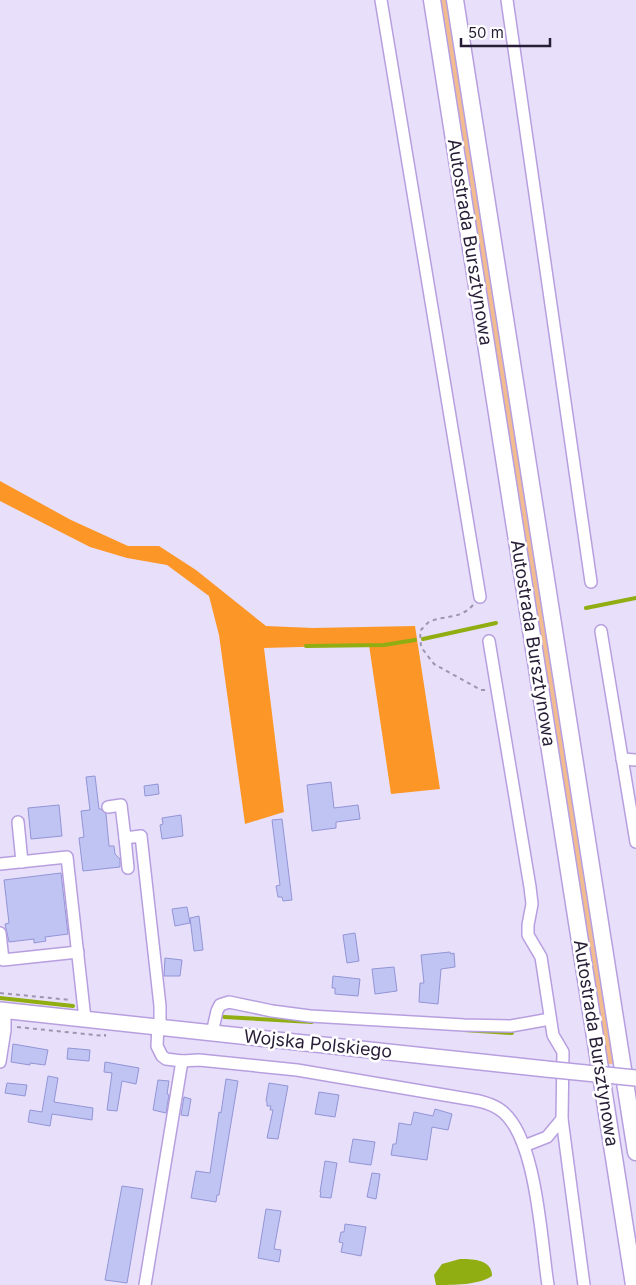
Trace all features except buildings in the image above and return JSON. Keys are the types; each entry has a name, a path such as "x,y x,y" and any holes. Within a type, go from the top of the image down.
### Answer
{"highway":[{"name":"Autostrada Bursztynowa","path":"432,0 634,1285"},
{"name":"Autostrada Bursztynowa","path":"455,0 636,1152"}],"main road":[{"name":"Wojska Polskiego","path":"3,1010 636,1078"}],"street":[{"path":"381,0 480,597"},
{"path":"507,0 591,582"},
{"path":"601,631 636,842"},
{"path":"489,641 530,887 532,904 528,935 541,957 553,1035 563,1052 562,1119 584,1285"},
{"path":"622,759 636,760"},
{"path":"108,807 121,805 128,868"},
{"path":"18,822 22,862"},
{"path":"124,838 142,836 160,1006 157,1046 162,1056 166,1059 182,1061 199,1060 297,1070 488,1103 500,1109 515,1127 524,1146 531,1171 548,1285"},
{"path":"0,864 68,857 85,1019"},
{"path":"0,933 3,960 78,952"},
{"path":"212,1033 216,1011 220,1005 229,1002 272,1012 310,1016 464,1025 511,1026 550,1019"},
{"path":"0,1062 5,1030 3,1010"},
{"path":"145,1285 182,1061"},
{"path":"524,1146 547,1137 562,1119"}],"path":[{"path":"480,597 468,610 451,617 428,622 420,631 422,647 434,664 481,690 498,690"},
{"path":"0,992 83,1001"}],"shaded area":[{"path":"439,0 448,0 615,1064 605,1064"},
{"path":"0,481 71,520 128,546 159,546 196,570 266,626 313,628 415,626 440,789 391,794 369,645 264,648 284,812 245,824 219,635 209,596 167,565 127,558 90,547 0,501"},
{"path":"460,1259 485,1263 489,1266 492,1276 473,1283 436,1285 434,1275 442,1264"}],"waterway":[{"path":"586,608 636,598"},
{"path":"423,639 496,623"},
{"path":"306,646 384,645 415,640"},
{"path":"0,998 73,1006"},
{"path":"224,1017 312,1022"},
{"path":"464,1030 512,1033"}]}
